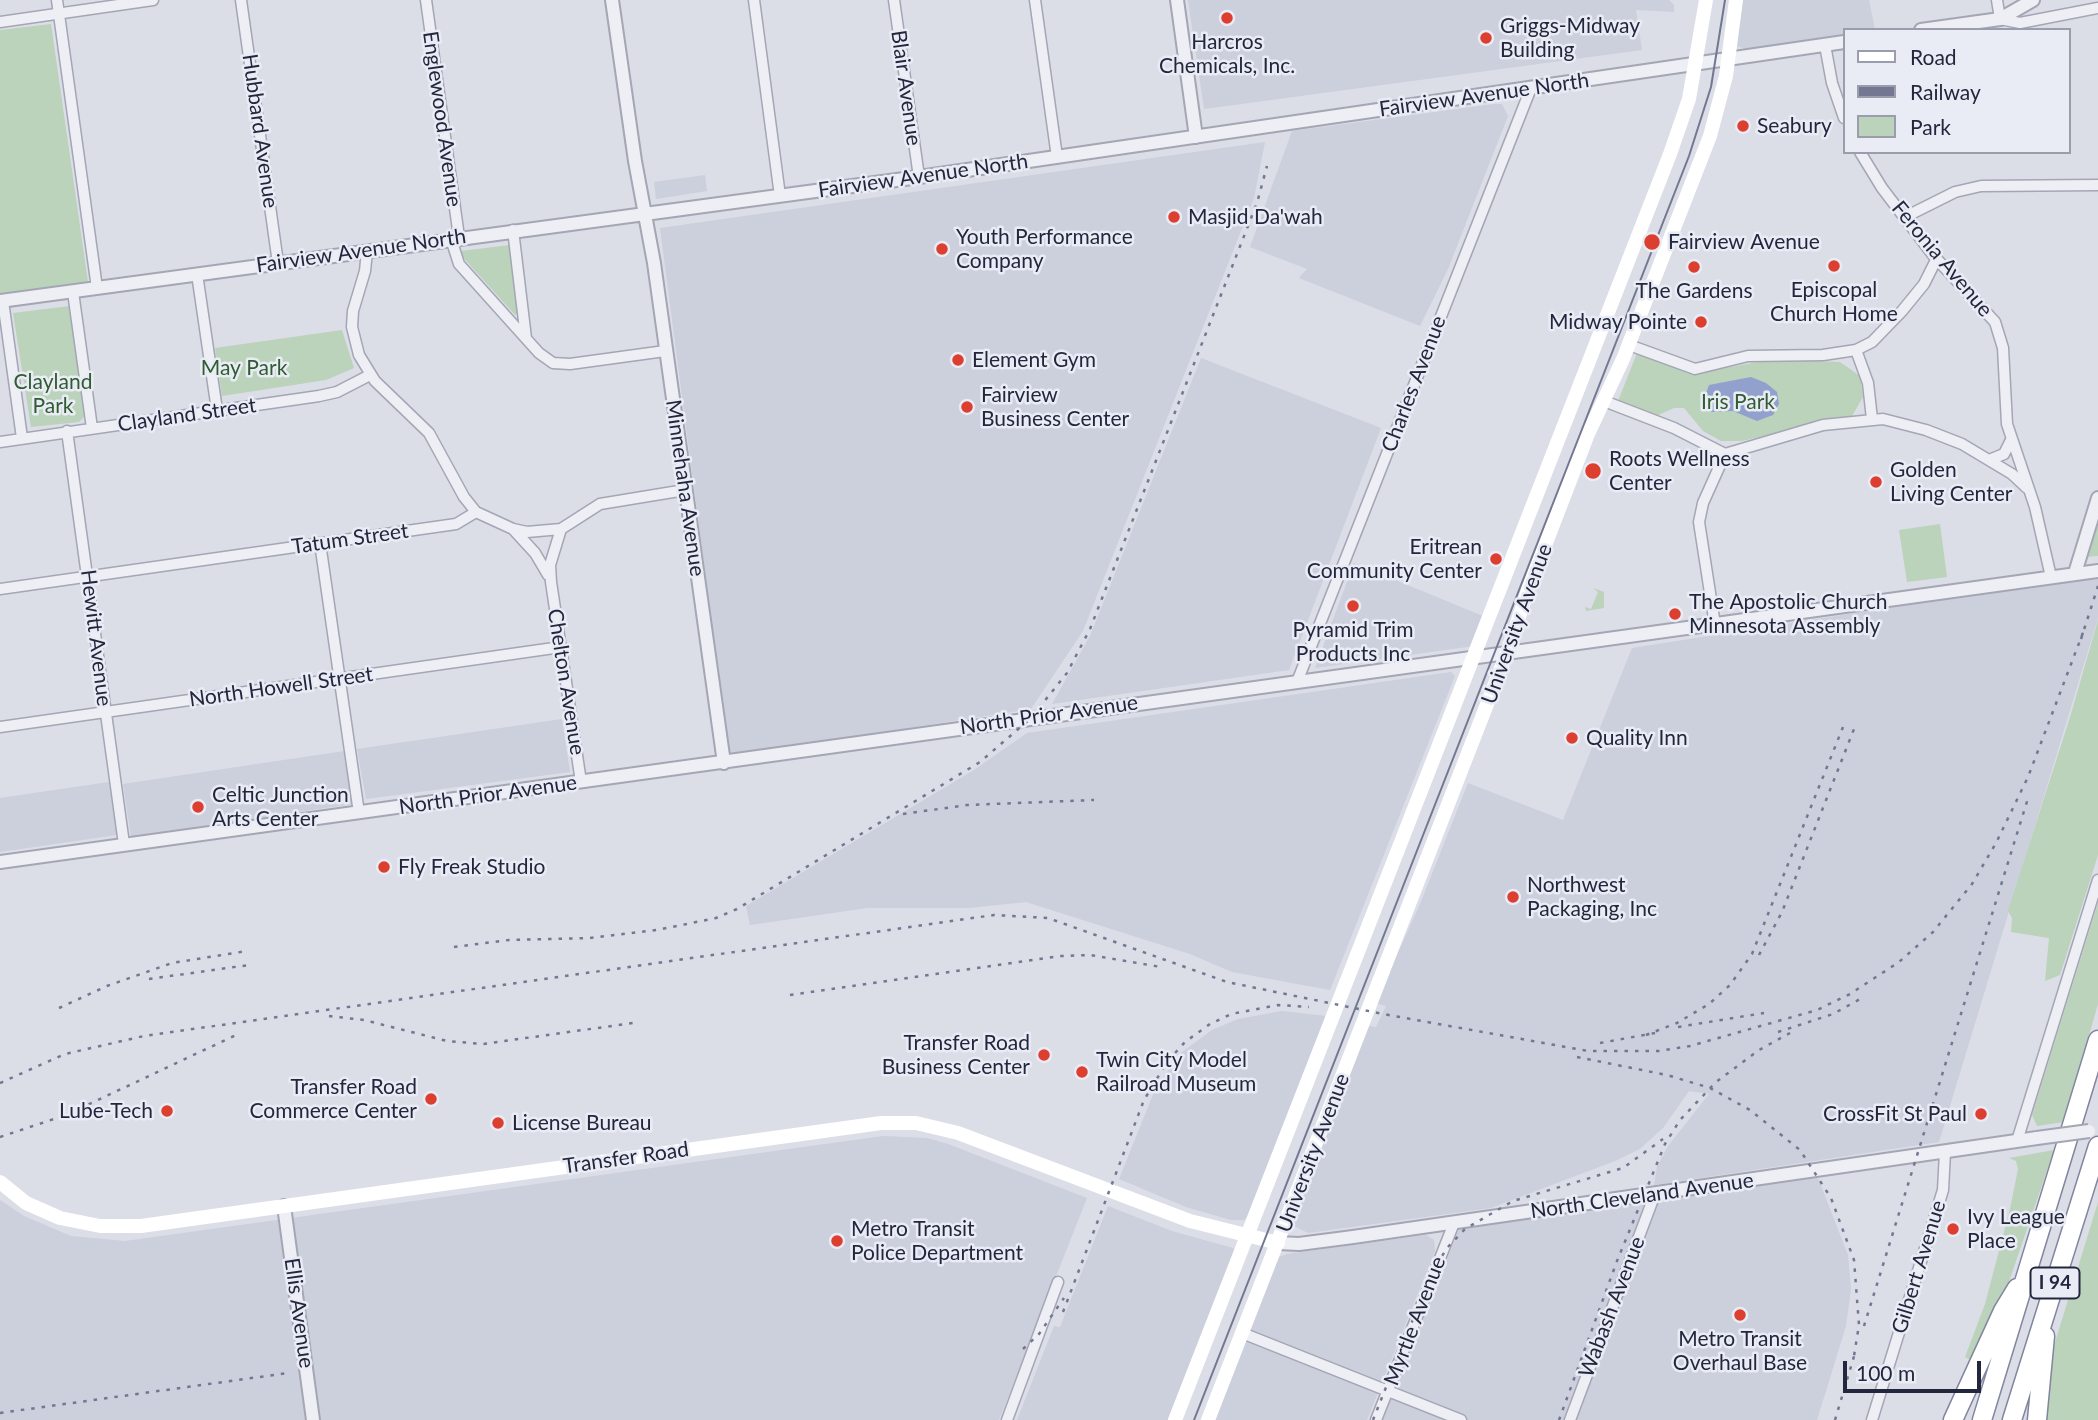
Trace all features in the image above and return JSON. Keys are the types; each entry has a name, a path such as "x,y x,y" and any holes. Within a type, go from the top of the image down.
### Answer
{"highway":[{"name":"I 94","path":"1982,1420 2031,1267 2098,1040"},
{"name":"I 94","path":"2012,1420 2098,1146"},
{"path":"1953,1420 2003,1311 2031,1267"},
{"path":"2037,1420 2045,1352 2045,1314"}],"main road":[{"name":"University Avenue","path":"1175,1420 1673,145 1689,99 1706,0"},
{"name":"University Avenue","path":"1208,1420 1507,653 1533,576 1629,345 1710,136 1729,59 1736,0"},
{"name":"Transfer Road","path":"1,1184 41,1211 80,1223 141,1226 858,1126 907,1123 958,1133 1151,1208 1247,1236"},
{"name":"North Cleveland Avenue","path":"1247,1236 1278,1243"}],"street":[{"path":"57,0 97,288"},
{"path":"0,22 153,0"},
{"name":"Hubbard Avenue","path":"241,0 278,263"},
{"name":"Englewood Avenue","path":"426,0 459,264 544,358 559,365 666,351"},
{"name":"Minnehaha Avenue","path":"612,0 666,351 724,763"},
{"path":"754,0 780,196"},
{"name":"Blair Avenue","path":"894,0 919,177"},
{"path":"1035,0 1058,157"},
{"path":"1177,0 1196,137"},
{"path":"1997,0 2000,19"},
{"path":"2000,19 2034,0"},
{"path":"1935,28 2000,19 2020,23 2098,8"},
{"name":"Fairview Avenue North","path":"2,301 513,229 919,177 1842,42"},
{"path":"1825,45 1832,83 1842,112"},
{"name":"Charles Avenue","path":"1297,681 1531,88"},
{"name":"Feronia Avenue","path":"1861,154 1882,188 1936,260 1980,303 1995,323 2003,348 2005,410 2011,440 2031,494 2051,577"},
{"path":"1905,217 1955,192 1981,186 2098,185"},
{"path":"513,229 526,338"},
{"path":"367,251 367,263 356,294 352,327 359,355 370,375 429,433 464,497 476,512 513,529 527,532 561,528 600,504 685,490"},
{"path":"1629,345 1695,369 1748,356 1823,355 1856,350 1872,342 1909,303 1936,260"},
{"path":"197,274 217,411"},
{"path":"73,292 92,428"},
{"path":"2,301 22,438"},
{"path":"1856,350 1868,383 1872,419"},
{"name":"Clayland Street","path":"0,442 319,397 337,392 370,375"},
{"path":"1604,401 1674,428 1725,454 1823,425 1872,419 1894,420 1962,444 2012,474 2031,494"},
{"name":"Hewitt Avenue","path":"67,431 124,844"},
{"path":"1989,460 2004,454 2011,440"},
{"path":"1715,625 1699,522 1703,503 1725,454"},
{"path":"2075,573 2098,498"},
{"name":"Tatum Street","path":"0,589 456,524 476,512"},
{"name":"Chelton Avenue","path":"561,528 550,565 551,582 581,782"},
{"name":"Chelton Avenue","path":"513,529 535,553 551,582"},
{"path":"320,543 359,813"},
{"name":"North Prior Avenue","path":"0,862 2098,571"},
{"name":"North Howell Street","path":"0,727 561,647"},
{"path":"2017,1141 2098,880"},
{"name":"North Cleveland Avenue","path":"1278,1243 1298,1244 1454,1223 2098,1130"},
{"name":"Gilbert Avenue","path":"1872,1420 1942,1190 1945,1152"},
{"name":"Wabash Avenue","path":"1570,1420 1655,1194"},
{"name":"Ellis Avenue","path":"284,1206 313,1420"},
{"name":"Myrtle Avenue","path":"1376,1420 1454,1223"},
{"path":"1007,1420 1058,1282"},
{"path":"1242,1334 1461,1420"}],"shaded area":[{"path":"1188,0 1669,0 1674,5 1674,12 1636,10 1642,50 1204,109"},
{"path":"1742,0 1869,0 1875,28 1842,28 1842,34 1746,49 1736,46"},
{"path":"1502,104 1508,116 1448,269 1420,326 1299,278 1307,269 1250,247 1292,131"},
{"path":"1265,142 1254,198 1083,631 1031,709 729,756 660,228"},
{"path":"705,175 707,191 656,199 654,182"},
{"path":"1201,358 1381,428 1289,670 1052,704 1090,636"},
{"path":"1354,563 1483,616 1474,646 1315,668"},
{"path":"2092,576 2098,578 2098,618 1939,1142 1654,1185 1657,1167 1668,1146 1709,1094 1689,1091 1663,1128 1640,1149 1491,1208 1308,1233 1294,1226 1293,1217 1369,1026 1376,1027 1386,1006 1375,1003 1420,904 1468,783 1563,820 1632,648"},
{"path":"1451,672 1455,676 1330,990 1232,972 1190,954 1026,902 969,908 867,908 750,925 746,906 974,770 1027,733"},
{"path":"562,719 570,772 366,799 357,749"},
{"path":"344,751 352,804 131,837 123,784"},
{"path":"109,782 117,835 0,852 0,798"},
{"path":"1282,1011 1326,1016 1249,1216 1244,1220 1231,1220 1186,1207 1119,1179 1154,1092 1178,1055 1212,1030 1238,1019"},
{"path":"883,1136 927,1138 948,1144 1087,1198 999,1420 0,1420 0,1200 24,1216 71,1236 125,1241"},
{"path":"1818,1178 1848,1255 1851,1289 1846,1326 1817,1420 1382,1420 1460,1227"},
{"path":"1108,1206 1172,1231 1233,1248 1235,1251 1170,1420 1017,1420 1054,1326 1060,1327"},
{"path":"1426,1235 1434,1240 1435,1251 1367,1420 1213,1420 1276,1258 1287,1254"}],"green space":[{"path":"51,24 88,282 0,294 0,30"},
{"path":"510,245 520,311 515,315 460,254 461,251"},
{"name":"Clayland Park","path":"70,306 85,416 79,422 31,427 13,313"},
{"name":"May Park","path":"342,330 354,368 326,380 222,396 215,348"},
{"name":"Iris Park","path":"1637,353 1693,374 1774,359 1840,362 1860,376 1863,397 1852,416 1742,441 1721,441 1703,431 1684,408 1674,408 1656,416 1618,401"},
{"path":"2098,517 2098,556 2086,557"},
{"path":"1940,524 1947,577 1907,582 1899,530"},
{"path":"1593,588 1604,592 1604,608 1586,611 1585,607 1591,609 1598,592"},
{"path":"2098,620 2098,855 2060,975 2045,981 2049,938 2011,932 2012,918 2008,911"},
{"path":"2098,903 2098,1004 2064,1122 2037,1126 2032,1115"},
{"path":"2054,1150 2000,1308 1976,1363 1965,1357 1985,1304 2010,1209 2018,1169 2016,1161 2009,1158"},
{"path":"2098,1202 2098,1420 2040,1420 2049,1362"}],"water":[{"path":"1751,377 1766,383 1777,392 1779,404 1773,415 1757,421 1733,411 1710,412 1705,396 1709,385"}],"tram line":[{"path":"1194,1420 1689,156 1711,87 1725,0"}],"railway":[{"path":"454,947 509,940 590,938 657,930 716,918 737,909 980,762 1030,719 1067,673 1090,629 1257,203 1267,166"},
{"path":"2081,639 2098,586"},
{"path":"0,1083 65,1054 144,1036 994,915 1048,918 1227,982 1383,1014 1588,1051 1659,1051 1690,1046 1817,1010 1850,994 1899,962 1933,932 1972,884 1996,843 2028,777 2084,630"},
{"path":"1646,1035 1677,1023 1709,1004 1730,985 1752,954 1843,727"},
{"path":"1759,955 1782,912 1854,729"},
{"path":"1864,1326 2029,795"},
{"path":"903,814 967,805 1094,800"},
{"path":"59,1008 107,986 172,963 247,951"},
{"path":"790,995 1061,956 1090,955 1161,967"},
{"path":"149,979 249,965"},
{"path":"1778,1032 1833,1014 1862,998"},
{"path":"1063,1312 1144,1100 1167,1062 1185,1042 1210,1024 1231,1014 1278,1005 1309,1007"},
{"path":"1678,1027 1764,1013"},
{"path":"329,1016 364,1020 447,1041 483,1044 633,1023"},
{"path":"1600,1043 1655,1033"},
{"path":"1559,1420 1617,1261 1665,1144 1680,1120 1716,1082 1759,1050 1790,1033"},
{"path":"0,1137 66,1115 236,1035"},
{"path":"1577,1057 1667,1075 1710,1088 1750,1110 1800,1150 1831,1198 1854,1260 1859,1325 1853,1362"},
{"path":"1373,1420 1431,1274 1447,1248 1465,1229 1513,1201 1623,1168 1663,1139"},
{"path":"1023,1349 1039,1334 1064,1298"},
{"path":"1835,1420 1855,1353"},
{"path":"0,1413 288,1373"}],"place":[{"name":"Harcros Chemicals, Inc.","path":"1227,18"},
{"name":"Griggs-Midway Building","path":"1486,38"},
{"name":"Seabury","path":"1743,126"},
{"name":"Masjid Da'wah","path":"1174,217"},
{"name":"Fairview Avenue","path":"1652,242"},
{"name":"Youth Performance Company","path":"942,249"},
{"name":"Episcopal Church Home","path":"1834,266"},
{"name":"The Gardens","path":"1694,267"},
{"name":"Midway Pointe","path":"1701,322"},
{"name":"Element Gym","path":"958,360"},
{"name":"Fairview Business Center","path":"967,407"},
{"name":"Roots Wellness Center","path":"1593,471"},
{"name":"Golden Living Center","path":"1876,482"},
{"name":"Eritrean Community Center","path":"1496,559"},
{"name":"Pyramid Trim Products Inc","path":"1353,606"},
{"name":"The Apostolic Church Minnesota Assembly","path":"1675,614"},
{"name":"Quality Inn","path":"1572,738"},
{"name":"Celtic Junction Arts Center","path":"198,807"},
{"name":"Fly Freak Studio","path":"384,867"},
{"name":"Northwest Packaging, Inc","path":"1513,897"},
{"name":"Transfer Road Business Center","path":"1044,1055"},
{"name":"Twin City Model Railroad Museum","path":"1082,1072"},
{"name":"Transfer Road Commerce Center","path":"431,1099"},
{"name":"Lube-Tech","path":"167,1111"},
{"name":"CrossFit St Paul","path":"1981,1114"},
{"name":"License Bureau","path":"498,1123"},
{"name":"Ivy League Place","path":"1953,1229"},
{"name":"Metro Transit Police Department","path":"837,1241"},
{"name":"Metro Transit Overhaul Base","path":"1740,1315"}]}
